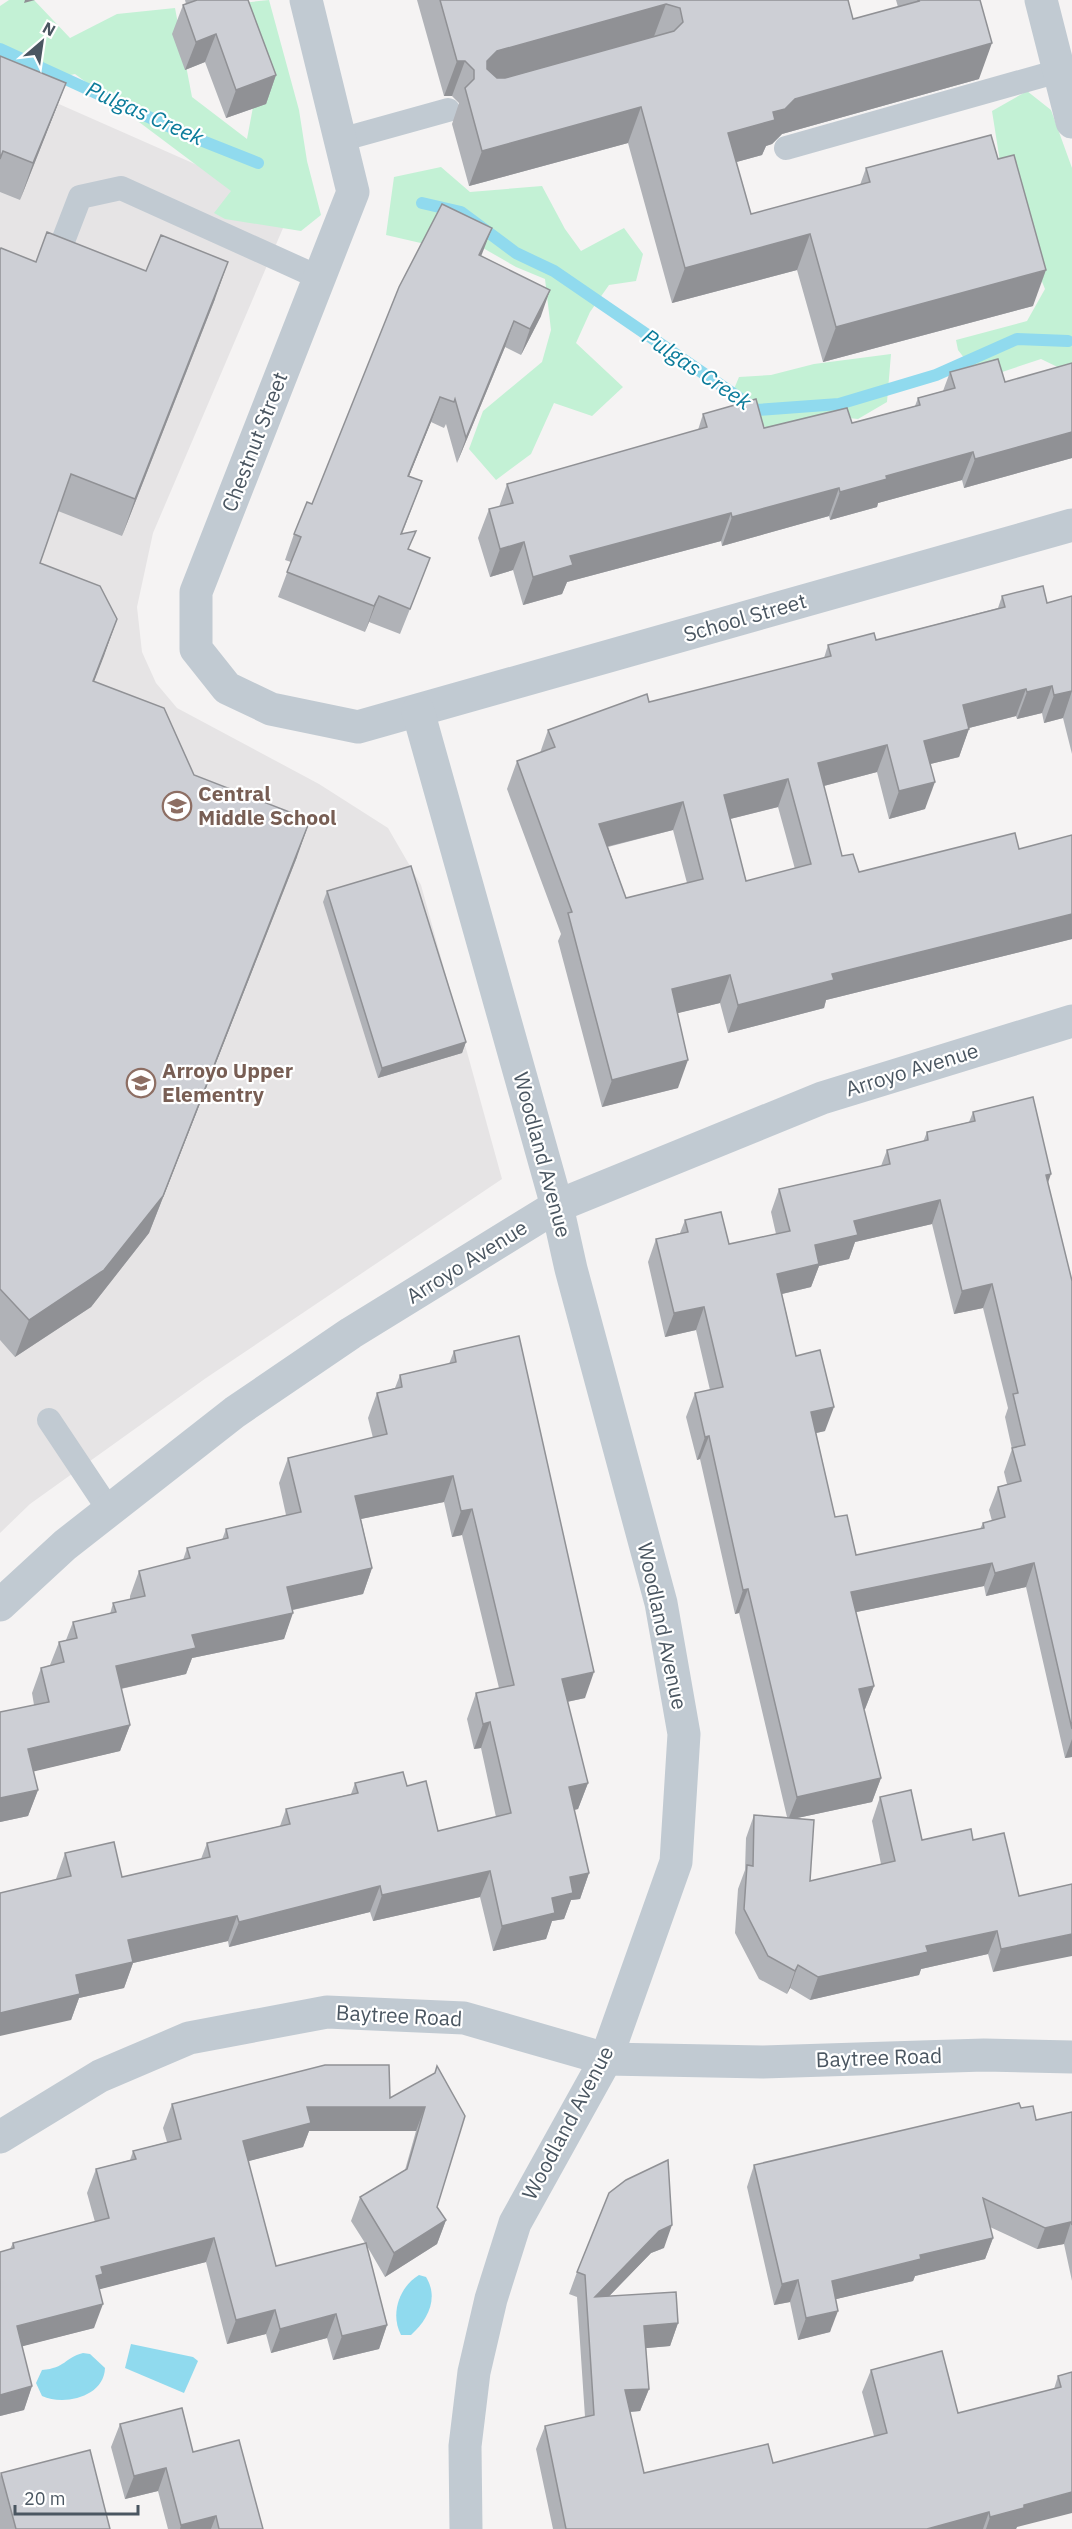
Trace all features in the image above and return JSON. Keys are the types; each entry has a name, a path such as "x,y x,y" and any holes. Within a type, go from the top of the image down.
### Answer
{"street":[{"name":"Chestnut Street","path":"306,0 353,192 196,592 196,649 227,688 271,709 358,727 418,711"},
{"path":"1041,0 1072,122"},
{"name":"School Street","path":"418,711 1072,525"},
{"name":"Woodland Avenue","path":"418,711 557,1206 571,1269 661,1603 684,1734 676,1862 606,2059 515,2223 491,2299 474,2373 465,2446 466,2529"},
{"name":"Arroyo Avenue","path":"0,1605 65,1545 235,1412 333,1345 557,1206 822,1098 1072,1021"},
{"name":"Baytree Road","path":"0,2138 100,2076 189,2038 327,2012 464,2018 606,2059 763,2062 984,2055 1072,2057"}],"lane":[{"path":"786,148 1059,71"},
{"path":"340,140 448,110"},
{"path":"58,254 80,197 121,188 320,278"},
{"path":"49,1420 109,1510"}],"shaded area":[{"name":"Central Middle School","path":"0,78 292,207 153,533 137,607 142,652 156,683 177,708 319,784 388,828 421,885 502,1179 206,1378 30,1504 0,1533"}],"green space":[{"path":"9,0 34,0 70,38 117,14 175,8 192,97 247,139 256,91 232,4 269,0 299,110 307,161 321,215 301,231 225,219 214,213 231,191 75,74 41,81 0,66 0,6"},
{"path":"1027,91 1051,110 1072,168 1072,374 1041,359 993,375 975,372 958,350 956,340 1027,321 1045,289 1004,187 992,111"},
{"path":"441,167 470,192 542,186 565,229 581,251 624,228 643,254 636,281 609,285 590,312 576,343 623,387 592,416 554,403 531,454 496,480 469,449 483,411 542,362 551,330 545,279 516,267 464,237 425,244 386,235 394,177"},
{"path":"891,354 887,402 858,419 830,416 778,436 729,401 739,377 771,375 814,364"}],"water":[{"path":"419,2275 426,2277 430,2285 432,2293 430,2308 427,2316 411,2335 401,2335 396,2318 398,2302 406,2286"},
{"path":"131,2344 193,2357 198,2361 184,2393 125,2368"},
{"path":"83,2353 90,2354 105,2368 98,2386 81,2397 71,2399 51,2399 42,2396 36,2383 42,2370 61,2365"}],"building":[{"path":"197,0 248,0 276,75 236,90 216,34 196,42 183,5"},
{"path":"440,0 848,0 853,19 918,0 980,0 992,43 795,99 785,109 773,112 775,120 728,133 751,214 870,182 866,168 991,135 998,159 1014,155 1046,270 836,327 810,234 685,268 641,107 482,151 465,88 474,79 474,70 465,61 457,61","holes":["666,4 680,8 683,22 674,31 505,78 497,78 487,69 487,61 497,51"]},
{"path":"0,56 66,83 33,163 3,151 0,159"},
{"path":"442,204 492,228 479,255 550,290 530,329 514,321 466,438 455,399 454,402 440,397 408,476 422,481 401,534 416,531 408,549 430,558 410,609 379,596 374,606 287,572 301,537 294,534 307,502 312,504 399,287"},
{"path":"47,232 146,271 161,235 228,262 135,499 71,474 40,563 100,586 117,619 93,681 164,708 194,775 310,820 163,1196 104,1270 29,1320 0,1289 0,250 1,248 36,262"},
{"path":"998,359 1005,382 1072,363 1072,432 975,459 973,452 886,476 887,479 840,492 839,488 732,517 731,513 570,556 573,565 533,577 524,542 500,549 489,509 513,503 507,484 707,427 703,414 756,399 764,428 847,408 852,423 920,405 918,398 955,388 950,372"},
{"path":"1043,586 1047,603 1072,596 1072,691 1054,695 1052,686 1027,692 1026,689 963,705 969,729 924,741 935,782 899,791 887,745 818,763 842,856 853,854 859,872 1015,833 1019,849 1072,835 1072,914 832,974 834,980 738,1005 730,975 672,989 688,1060 612,1080 568,913 572,912 517,761 555,747 548,730 647,694 649,702 831,656 828,645 874,633 876,640 1005,607 1002,596","holes":["788,779 811,864 746,881 724,795","683,802 703,879 626,898 599,824"]},
{"path":"411,866 466,1042 382,1068 327,891"},
{"path":"1033,1097 1051,1174 1046,1175 1072,1281 1072,1729 1034,1563 995,1573 992,1563 851,1592 874,1686 859,1689 881,1778 797,1797 748,1589 743,1590 709,1436 705,1437 695,1393 723,1387 704,1307 674,1313 656,1239 688,1232 685,1220 721,1212 729,1244 790,1231 779,1189 890,1164 887,1150 928,1140 927,1132 975,1121 973,1112","holes":["940,1200 962,1291 992,1284 1018,1393 1013,1394 1025,1445 1012,1448 1021,1481 998,1487 1005,1517 983,1523 984,1528 856,1555 847,1515 835,1517 811,1412 834,1407 820,1350 796,1356 777,1274 819,1264 815,1245 858,1235 854,1221"]},
{"path":"519,1336 594,1672 562,1679 588,1783 569,1787 589,1873 570,1877 573,1893 552,1898 555,1913 502,1926 490,1871 382,1895 380,1886 239,1922 237,1916 128,1940 133,1962 76,1975 80,1994 0,2013 0,1893 71,1876 65,1853 114,1842 122,1877 210,1857 207,1843 290,1824 286,1809 358,1793 355,1783 403,1772 407,1786 426,1781 438,1831 511,1813 490,1722 483,1724 476,1693 514,1685 472,1509 461,1511 453,1476 355,1496 372,1568 287,1587 293,1613 192,1635 196,1648 116,1666 130,1725 28,1749 38,1790 0,1798 0,1712 49,1702 41,1668 64,1662 59,1642 77,1638 73,1622 116,1612 113,1603 145,1596 139,1571 190,1558 187,1548 228,1538 226,1529 301,1512 288,1458 387,1434 377,1393 402,1387 400,1375 456,1362 454,1351"},
{"path":"911,1790 922,1840 971,1829 973,1840 1004,1833 1019,1896 1072,1884 1072,1934 1001,1949 997,1931 926,1946 928,1952 818,1977 798,1965 795,1971 768,1956 744,1909 747,1865 753,1866 754,1815 814,1820 810,1881 895,1861 880,1797"},
{"path":"325,2065 389,2065 390,2098 435,2073 437,2066 465,2116 437,2207 446,2220 394,2253 360,2197 407,2169 425,2107 307,2107 311,2123 243,2141 276,2266 366,2243 387,2325 342,2336 336,2314 280,2329 275,2310 236,2320 214,2238 101,2267 103,2274 96,2276 103,2304 17,2326 32,2386 0,2395 0,2252 14,2248 13,2243 109,2218 96,2169 136,2159 133,2151 181,2139 172,2104"},
{"path":"1019,2103 1021,2108 1033,2106 1036,2120 1072,2112 1072,2225 1071,2222 1045,2228 983,2198 993,2238 920,2255 921,2259 832,2281 838,2311 806,2318 798,2280 782,2284 754,2165"},
{"path":"668,2160 672,2225 659,2231 595,2297 676,2292 678,2323 644,2326 649,2389 625,2390 644,2473 768,2444 773,2463 887,2433 871,2370 942,2351 958,2413 1061,2387 1058,2376 1072,2372 1072,2492 990,2517 989,2512 927,2529 566,2529 545,2426 594,2415 585,2275 577,2272 609,2193 626,2180"},
{"path":"182,2408 193,2452 239,2440 263,2529 219,2529 216,2516 181,2525 166,2468 134,2476 120,2424"},
{"path":"90,2450 110,2529 16,2529 1,2473"}],"waterway":[{"name":"Pulgas Creek","path":"0,49 190,136 258,163"},
{"name":"Pulgas Creek","path":"422,203 461,212 516,253 554,271 757,410 839,404 936,375 1017,339 1068,341"}],"place":[{"name":"Central Middle School","path":"177,806"},
{"name":"Arroyo Upper Elementry","path":"141,1083"}]}
